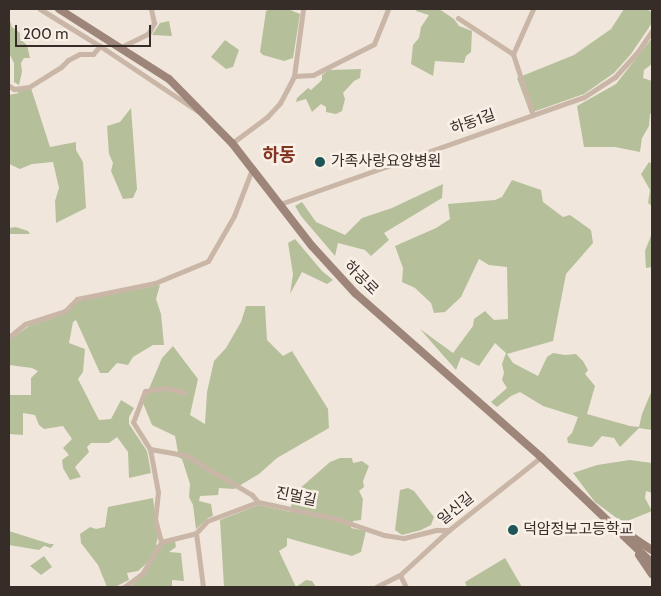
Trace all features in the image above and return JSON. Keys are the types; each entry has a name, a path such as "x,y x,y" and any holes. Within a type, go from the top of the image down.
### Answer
{"main road":[{"name":"하공로","path":"59,9 169,79 232,142 312,246 355,293 540,457 652,563"},
{"path":"611,523 652,550"},
{"path":"628,540 652,574"}],"street":[{"path":"40,9 100,46 208,118"},
{"path":"121,47 148,34 154,23 151,9"},
{"path":"232,142 267,117 280,103 294,76 303,9"},
{"path":"294,76 313,74 374,44 388,9"},
{"path":"513,54 533,9"},
{"path":"458,18 513,54 533,115"},
{"name":"하동1길","path":"280,204 584,98 615,77 640,50 652,31"},
{"path":"9,86 14,89 29,87 61,67 68,60 80,54 93,54 100,46"},
{"path":"9,338 25,324 65,310 77,298 155,283 208,261 234,216 252,169"},
{"path":"161,542 154,519 158,492 150,449 133,422 145,391 166,388 185,393"},
{"path":"150,449 185,455 252,495 258,502"},
{"name":"일신길","path":"376,587 400,575 449,530 540,457"},
{"name":"진멀길","path":"196,533 207,521 258,502 337,519 384,535 404,538 437,530 449,530"},
{"path":"124,587 142,574 161,542 196,533 203,587"},
{"path":"400,575 406,587"}],"green space":[{"path":"270,9 288,9 300,14 293,58 284,61 263,55 260,52 266,11"},
{"path":"417,9 439,9 454,19 459,26 472,31 471,52 466,56 464,63 435,61 433,76 411,64 413,45 419,38 421,27 429,15 416,11"},
{"path":"624,9 646,9 652,12 652,23 631,54 614,73 584,94 530,113 517,78 574,55 611,29"},
{"path":"9,18 12,27 20,33 20,39 27,45 30,58 24,58 21,63 22,72 19,85 14,82 14,63 9,53"},
{"path":"169,21 172,36 152,35 160,23"},
{"path":"652,38 652,64 644,70 643,78 652,81 652,113 650,114 649,126 642,138 640,152 615,147 584,147 577,106 616,84"},
{"path":"225,40 239,50 233,67 226,69 211,57"},
{"path":"361,69 360,78 354,81 343,93 345,99 342,111 336,114 326,112 326,107 321,104 312,112 306,99 296,102 297,98 308,88 311,90 322,80 322,75 329,70"},
{"path":"31,88 50,147 76,142 76,150 83,162 86,208 56,223 55,201 59,188 53,162 32,164 20,169 9,164 9,95 19,93 15,91"},
{"path":"131,108 137,189 133,198 123,199 111,171 113,163 109,154 107,126 120,122"},
{"path":"649,162 652,164 652,206 648,203 650,190 641,174"},
{"path":"512,180 541,190 543,202 563,217 570,215 591,230 593,243 566,274 553,341 507,354 513,363 538,376 547,357 553,353 576,354 588,370 585,374 595,386 587,414 630,426 639,427 652,390 652,430 639,428 620,447 614,438 602,436 592,447 568,443 567,438 572,433 578,417 543,406 520,392 511,396 497,407 491,402 507,388 502,380 504,373 502,364 506,353 495,343 479,366 461,357 456,370 420,329 453,353 473,326 474,319 485,311 494,320 508,319 507,267 489,265 479,259 461,297 445,312 434,313 431,303 415,288 402,282 403,268 395,246 436,228 450,219 448,204 495,200 502,197"},
{"path":"443,184 442,198 384,233 389,240 371,256 365,250 338,243 335,256 301,216 295,206 302,202 316,222 345,235 362,218 392,208"},
{"path":"16,227 28,231 30,234 9,234 9,228"},
{"path":"652,233 652,267 646,268 645,251"},
{"path":"295,239 322,271 333,280 327,284 302,272 290,294 293,274 288,243"},
{"path":"160,285 156,299 161,314 164,345 153,345 133,357 128,365 117,363 108,373 100,373 76,320 73,322 69,343 85,349 83,372 78,379 99,420 111,419 121,400 134,408 129,417 129,424 147,451 151,473 129,478 128,452 117,437 109,443 91,443 87,447 89,452 75,467 81,477 70,480 63,468 62,460 69,455 63,448 72,439 63,426 44,429 39,425 35,415 23,413 23,435 9,434 9,395 31,395 31,378 38,371 32,368 9,365 9,340 29,326 62,315 78,301"},
{"path":"246,306 265,306 267,340 283,356 292,351 328,409 329,428 277,458 259,474 234,489 219,488 218,495 200,496 199,501 211,504 213,516 196,529 193,505 189,497 190,484 182,459 176,456 178,452 175,436 152,425 143,403 162,358 173,346 198,379 190,415 205,424 207,392 214,361 226,348 241,322"},
{"path":"340,458 352,458 353,463 362,461 369,466 363,481 364,487 359,491 363,499 361,520 353,521 351,528 366,531 361,552 352,556 287,538 287,546 279,551 296,587 224,587 220,520 259,505 290,512 292,502 298,490 330,462"},
{"path":"630,460 652,463 652,493 646,491 645,498 652,511 625,522 595,502 573,473 597,465"},
{"path":"408,488 414,491 434,517 431,525 402,535 395,530 400,490"},
{"path":"153,498 158,537 156,545 175,541 176,547 169,552 181,553 184,581 172,580 172,587 130,587 144,575 155,556 138,571 127,573 129,580 115,587 107,587 98,565 81,543 80,534 90,527 96,529 105,527 108,507"},
{"path":"9,531 54,544 51,548 44,546 39,550 9,545"},
{"path":"44,556 52,567 41,575 30,566"},
{"path":"505,558 522,587 467,587 465,582"},
{"path":"306,580 312,581 316,587 296,587"}],"place":[{"name":"가족사랑요양병원","path":"320,162"},
{"name":"덕암정보고등학교","path":"513,530"}],"district":[{"name":"하동","path":"279,155"}]}
